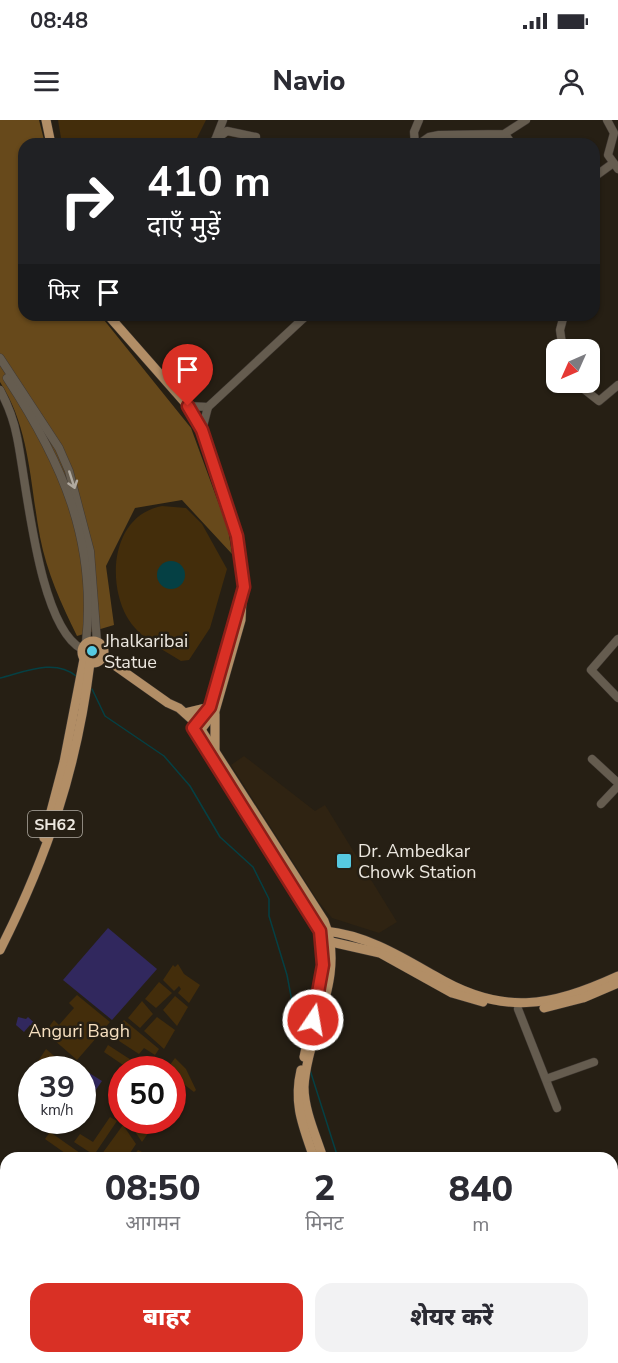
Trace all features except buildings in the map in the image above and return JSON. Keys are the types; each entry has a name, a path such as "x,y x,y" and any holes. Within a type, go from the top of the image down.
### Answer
{"main road":[{"path":"46,120 50,138"},
{"path":"113,321 188,406 202,430 237,536 244,587 213,709 216,753"},
{"path":"97,642 104,650 103,657 98,662 87,661 84,646 97,642"},
{"path":"103,657 168,704 197,729 324,931 381,946 460,989 508,1003 550,1001 618,976"},
{"name":"SH62","path":"0,937 44,839 82,691 87,661"},
{"name":"SH62","path":"0,950 40,867 60,811 82,691"},
{"path":"168,704 185,713 216,753 322,917 330,963"},
{"path":"185,713 213,709"},
{"path":"197,729 213,709"},
{"path":"322,917 358,939"},
{"path":"326,941 380,953 452,993 518,1009 557,1006 618,983"},
{"path":"316,1021 326,941"},
{"path":"313,1152 297,1092 303,1077 330,963 335,952 350,945"},
{"path":"307,1124 320,1152"}],"street":[{"path":"214,138 223,120"},
{"path":"416,138 414,132 418,120"},
{"path":"600,174 615,166 608,150 614,133 607,120"},
{"path":"427,138 440,135 505,134 524,121"},
{"path":"217,138 227,131 256,137"},
{"path":"505,134 508,138"},
{"path":"202,430 208,407 301,321"},
{"path":"561,339 560,330 562,321"},
{"path":"0,358 59,448 69,471 90,551 97,642"},
{"path":"0,367 34,420 58,464 79,532 88,589 84,646 68,637 46,587 33,534 17,436 8,406 0,390"},
{"path":"589,393 599,401 618,385"},
{"path":"188,406 208,407"},
{"path":"618,639 591,670 618,698"},
{"path":"592,759 618,785 601,804"},
{"path":"518,1009 557,1108"},
{"path":"546,1079 594,1062"}],"shaded area":[{"path":"0,120 39,120 44,138 18,138 18,321 105,321 191,428 228,529 232,554 182,500 135,508 106,566 114,625 77,636 46,563 23,437 18,418 0,382"},
{"name":"Dr. Ambedkar Chowk Station","path":"244,756 315,811 325,805 397,922 379,933 332,918 318,901 231,765"}],"green space":[{"path":"58,120 206,120 197,138 61,138"},
{"path":"162,506 186,508 202,524 227,569 210,628 189,660 181,661 138,631 127,617 120,602 117,585 118,551 124,535 133,522 146,512"},
{"path":"178,964 184,974 200,985 189,1003 178,993 181,989 179,986 174,991 163,980 173,965 175,967"},
{"path":"159,982 172,993 156,1008 145,999"},
{"name":"Anguri Bagh","path":"77,995 110,1022 80,1056 72,1056 45,1032 54,1020 59,1025 74,1008 69,1003"},
{"path":"175,996 188,1007 177,1026 163,1010"},
{"path":"142,1001 153,1014 140,1028 128,1018"},
{"path":"157,1017 175,1030 164,1049 144,1031"},
{"path":"124,1020 159,1049 155,1055 144,1048 139,1054 116,1039 122,1029 119,1026"},
{"path":"108,1045 125,1056 110,1056 104,1052"},
{"path":"46,1049 54,1056 41,1056"},
{"path":"186,1069 196,1090 194,1092 186,1086"},
{"path":"108,1120 108,1134 96,1152 89,1152 74,1142 80,1134 93,1142"},
{"path":"49,1134 53,1134 78,1152 63,1152 45,1139"},
{"path":"116,1134 129,1134 136,1144 131,1152 103,1152"},
{"path":"137,1134 148,1134 142,1142"}],"water":[{"path":"171,561 181,565 185,575 181,585 171,589 161,585 157,575 161,565"}],"waterway":[{"path":"0,678 49,667 59,668 76,676"},
{"path":"92,689 105,716 164,756 190,786 220,837 253,867 269,899 269,916 287,975 301,1049"},
{"path":"310,1070 336,1152"}],"place":[{"name":"Jhalkaribai Statue","path":"92,651"},
{"name":"Dr. Ambedkar Chowk Station","path":"344,861"}],"route":[{"path":"188,406 202,430 237,536 244,587 210,707 193,728 242,810 320,931 323,965 313,1020"}]}
